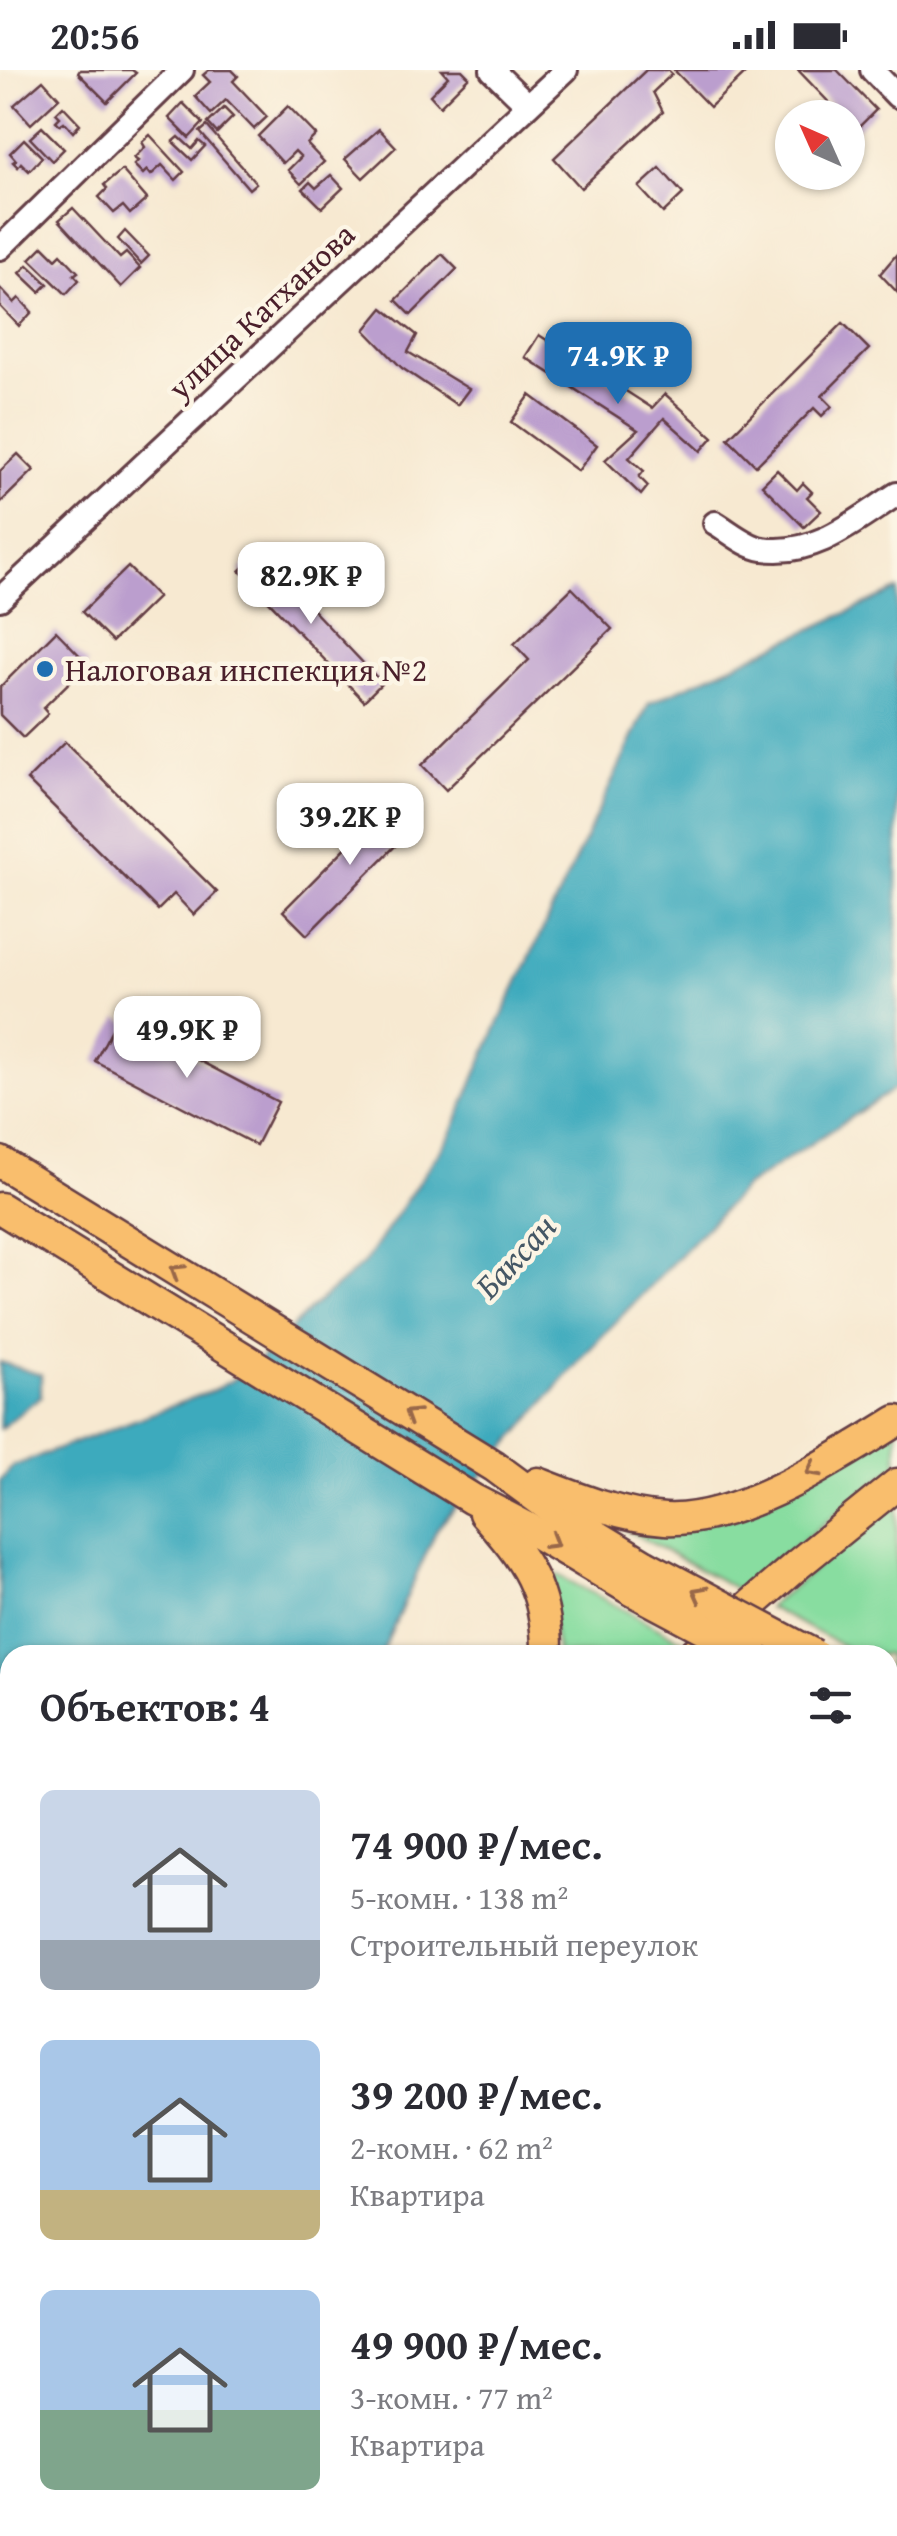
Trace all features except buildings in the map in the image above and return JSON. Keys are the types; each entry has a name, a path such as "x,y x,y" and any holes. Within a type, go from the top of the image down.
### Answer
{"main road":[{"path":"0,1162 494,1466 638,1577 739,1645"},
{"path":"0,1208 472,1500 791,1645"},
{"path":"494,1466 627,1513 666,1519 702,1516 740,1506 782,1487 897,1421"},
{"path":"705,1645 897,1484"},
{"path":"472,1500 519,1552 543,1608 547,1645"}],"street":[{"path":"0,248 182,70"},
{"path":"492,70 528,105"},
{"name":"улица Катханова","path":"0,598 566,70"},
{"path":"872,70 897,96"},
{"path":"716,523 760,549 795,550 834,535 897,494"}],"green space":[{"path":"897,1429 897,1465 740,1591 627,1530 628,1523 662,1528"},
{"path":"897,1502 897,1645 841,1645 768,1607"},
{"path":"558,1575 685,1642 556,1645 545,1582"}],"water":[{"name":"Баксан","path":"897,590 897,1087 745,1187 586,1353 437,1529 385,1645 0,1645 0,1481 13,1466 214,1390 248,1371 310,1309 364,1263 451,1134 494,1033 649,703"},
{"path":"0,1362 41,1375 41,1396 0,1429"}],"place":[{"name":"Налоговая инспекция №2","path":"45,669"}]}
